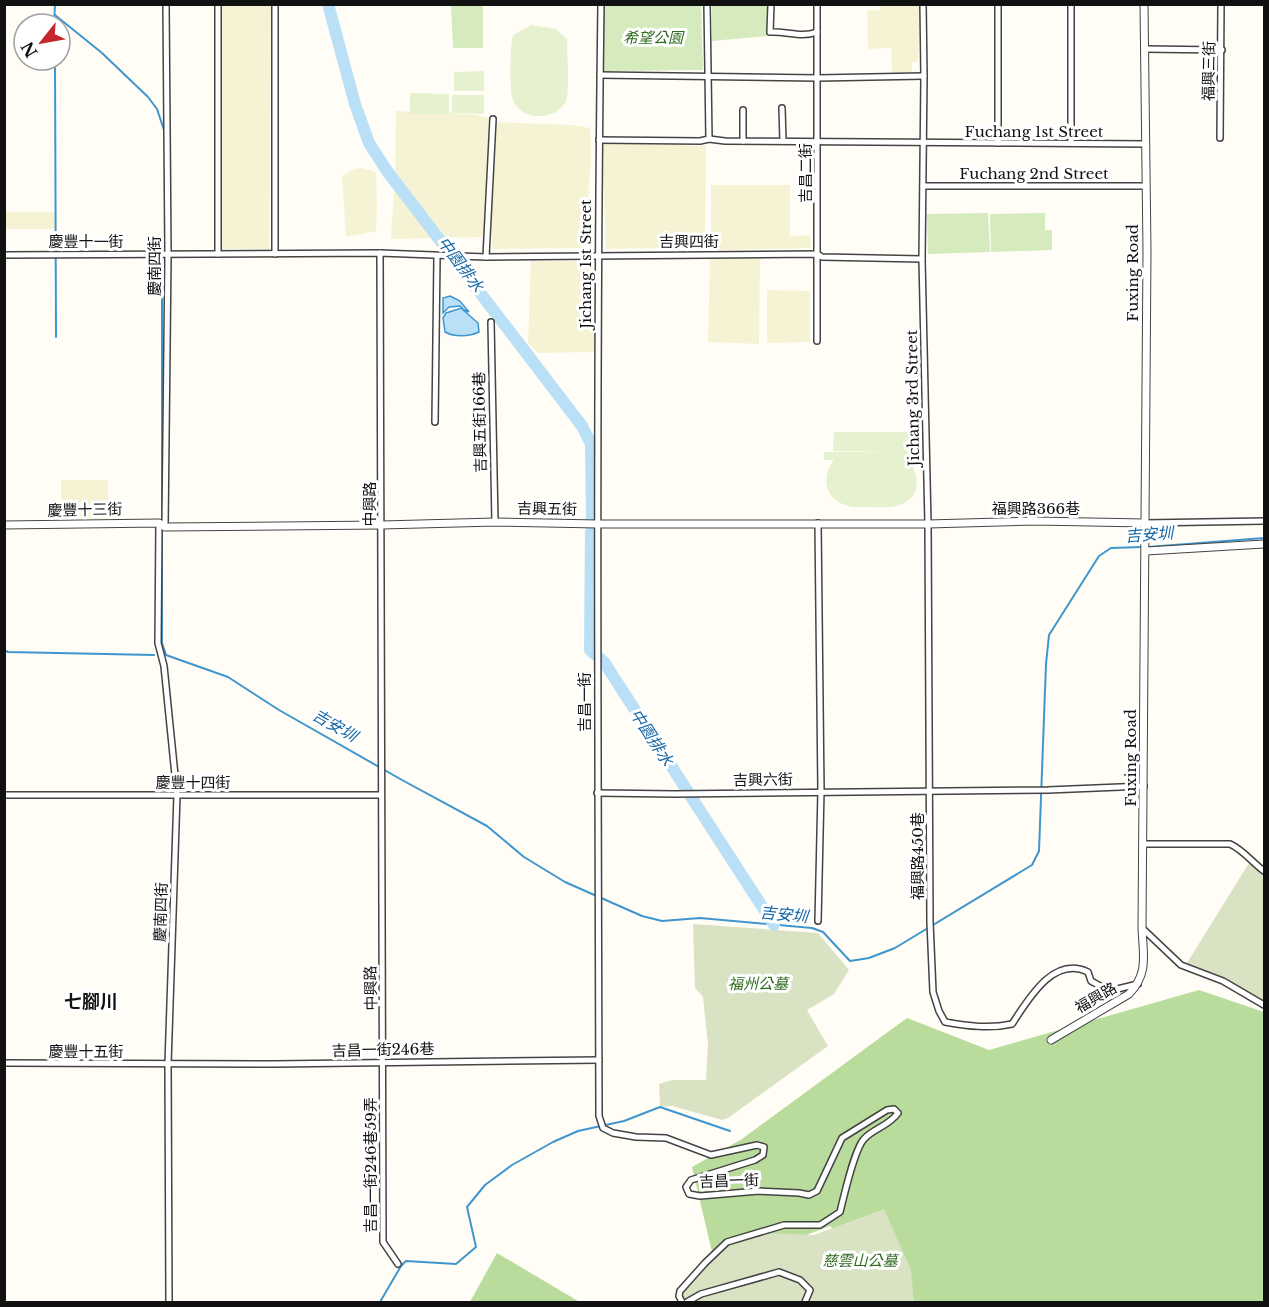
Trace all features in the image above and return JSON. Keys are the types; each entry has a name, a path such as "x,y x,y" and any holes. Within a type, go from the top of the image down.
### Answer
{"street":[{"name":"慶南四街","path":"166,4 168,255 158,643 164,666 177,795 168,1064 169,1302"},
{"path":"218,4 218,254"},
{"path":"275,4 275,254"},
{"name":"Jichang 1st Street","path":"598,524 598,140 601,4"},
{"path":"707,4 709,139"},
{"path":"771,4 770,32 783,31 796,35 817,32"},
{"name":"吉昌二街","path":"817,4 817,341"},
{"name":"Jichang 3rd Street","path":"923,4 922,259 928,524 930,790"},
{"path":"998,4 998,143"},
{"path":"1071,4 1071,143"},
{"name":"Fuxing Road","path":"1142,928 1147,252 1144,4"},
{"name":"福興三街","path":"1220,138 1221,4"},
{"path":"1145,49 1222,50"},
{"path":"600,75 818,78 924,76"},
{"path":"783,108 783,141"},
{"path":"743,110 743,141"},
{"path":"486,257 493,119"},
{"name":"Fuchang 1st Street","path":"598,140 700,141 709,139 1146,144"},
{"name":"Fuchang 2nd Street","path":"924,186 1145,186"},
{"path":"168,255 380,253 434,256 435,422"},
{"name":"中興路","path":"380,253 384,1062"},
{"name":"吉興四街","path":"434,256 817,254 922,259"},
{"name":"慶豐十一街","path":"4,255 168,255"},
{"name":"吉興五街166巷","path":"491,322 495,522"},
{"name":"福興路366巷","path":"928,524 1036,521 1145,523"},
{"path":"1145,523 1264,521"},
{"name":"吉興五街","path":"162,525 382,525 495,522 928,524"},
{"path":"818,523 821,791 818,921"},
{"name":"吉昌一街","path":"598,524 597,903 599,1116 603,1128 613,1133 636,1137 666,1137 711,1155 757,1145 764,1147 763,1155 755,1160 691,1180 686,1187 689,1194 700,1196 759,1191 799,1192 809,1195 817,1191 842,1138 887,1110 894,1109 898,1113 893,1120 864,1140 851,1171 840,1212 820,1225 784,1225 727,1242 680,1291 679,1296 682,1302"},
{"name":"慶豐十三街","path":"4,525 162,525"},
{"path":"1146,547 1264,544"},
{"name":"吉興六街","path":"597,793 1048,790 1144,786"},
{"name":"福興路450巷","path":"930,790 930,922 933,992 945,1022 993,1028 1012,1024 1044,980 1079,968 1088,972 1091,981 1109,991 1138,984"},
{"name":"慶豐十四街","path":"4,795 381,795"},
{"path":"1144,844 1230,844 1264,871"},
{"path":"1142,928 1181,965 1222,981 1264,1005"},
{"name":"福興路","path":"1051,1040 1117,1003 1138,984 1144,969 1142,928"},
{"name":"吉昌一街246巷","path":"168,1064 599,1060"},
{"name":"吉昌一街246巷59弄","path":"384,1062 383,1242 399,1264"},
{"name":"慶豐十五街","path":"4,1063 168,1064"},
{"path":"687,1302 700,1294 779,1272 800,1280 810,1290 805,1302"}],"shaded area":[{"path":"222,5 271,5 269,249 221,249"},
{"path":"880,5 920,5 918,62 912,62 912,74 892,74 891,48 868,49 867,11 880,10"},
{"path":"396,111 471,114 489,118 490,144 484,237 391,239"},
{"path":"496,122 572,125 590,128 591,155 585,248 492,249 492,174"},
{"path":"602,143 706,146 705,247 606,249"},
{"path":"361,168 376,172 376,231 346,237 342,176"},
{"path":"711,185 790,185 790,236 810,235 811,248 711,250"},
{"path":"5,212 55,212 55,229 5,229"},
{"path":"710,258 760,259 759,344 708,342"},
{"path":"531,261 594,261 595,352 538,353 528,343"},
{"path":"767,290 810,291 810,342 767,343"},
{"path":"61,480 108,480 108,519 61,518"}],"green space":[{"path":"451,5 483,5 483,48 453,48"},
{"name":"希望公園","path":"604,5 701,5 703,70 604,71"},
{"path":"712,5 769,5 768,36 712,41"},
{"path":"531,25 556,29 567,39 566,101 561,108 547,115 531,115 523,112 517,107 512,95 510,68 513,35"},
{"path":"484,71 484,91 454,91 454,72"},
{"path":"410,93 449,94 449,114 410,114"},
{"path":"452,95 484,95 484,114 452,113"},
{"path":"988,213 990,252 928,254 927,214"},
{"path":"1045,213 1045,230 1052,230 1052,250 991,252 990,214"},
{"path":"834,432 919,432 919,451 924,451 924,459 907,459 917,480 910,499 893,507 851,507 838,502 829,492 826,479 834,460 824,460 824,452 903,451 833,451"},
{"path":"1249,863 1264,873 1264,1001 1226,978 1187,963"},
{"name":"福州公墓","path":"693,924 818,933 849,970 834,994 807,1010 828,1046 722,1120 672,1106 660,1107 659,1084 672,1080 706,1080 708,1045 703,997 695,988"},
{"path":"1199,990 1264,1012 1264,1302 912,1302 830,1226 716,1269 692,1167 742,1139 907,1018 989,1050"},
{"name":"慈雲山公墓","path":"884,1209 911,1270 914,1302 689,1302 677,1292 728,1247 766,1233 814,1235"},
{"path":"497,1253 578,1301 585,1302 470,1302"}],"water":[{"path":"450,296 460,301 469,312 462,309 478,323 479,332 462,336 445,332 443,318 446,313 462,308 460,306 449,307 443,313 443,298"}],"waterway":[{"path":"55,4 55,12"},
{"name":"中園排水","path":"328,4 355,104 369,143 387,171 582,426 591,444 592,518"},
{"path":"72,29 102,53 148,97 157,109 165,133"},
{"path":"55,72 56,337"},
{"path":"162,258 162,519"},
{"name":"吉安圳","path":"162,529 162,643 166,655 228,677 279,710 487,826 524,857 565,882 642,916 662,921 700,918 812,928 823,932 850,961 869,958 895,948 1032,865 1039,851 1049,635 1099,556 1111,548 1142,547"},
{"name":"中園排水","path":"591,532 590,650 604,662 774,925"},
{"name":"吉安圳","path":"1148,547 1264,538"},
{"path":"4,650 8,652 154,655"},
{"path":"380,1302 406,1261 456,1264 476,1247 467,1207 485,1185 512,1165 553,1142 578,1131 624,1121 660,1107 730,1131"}],"district":[{"name":"七腳川","path":"91,1002"}]}
